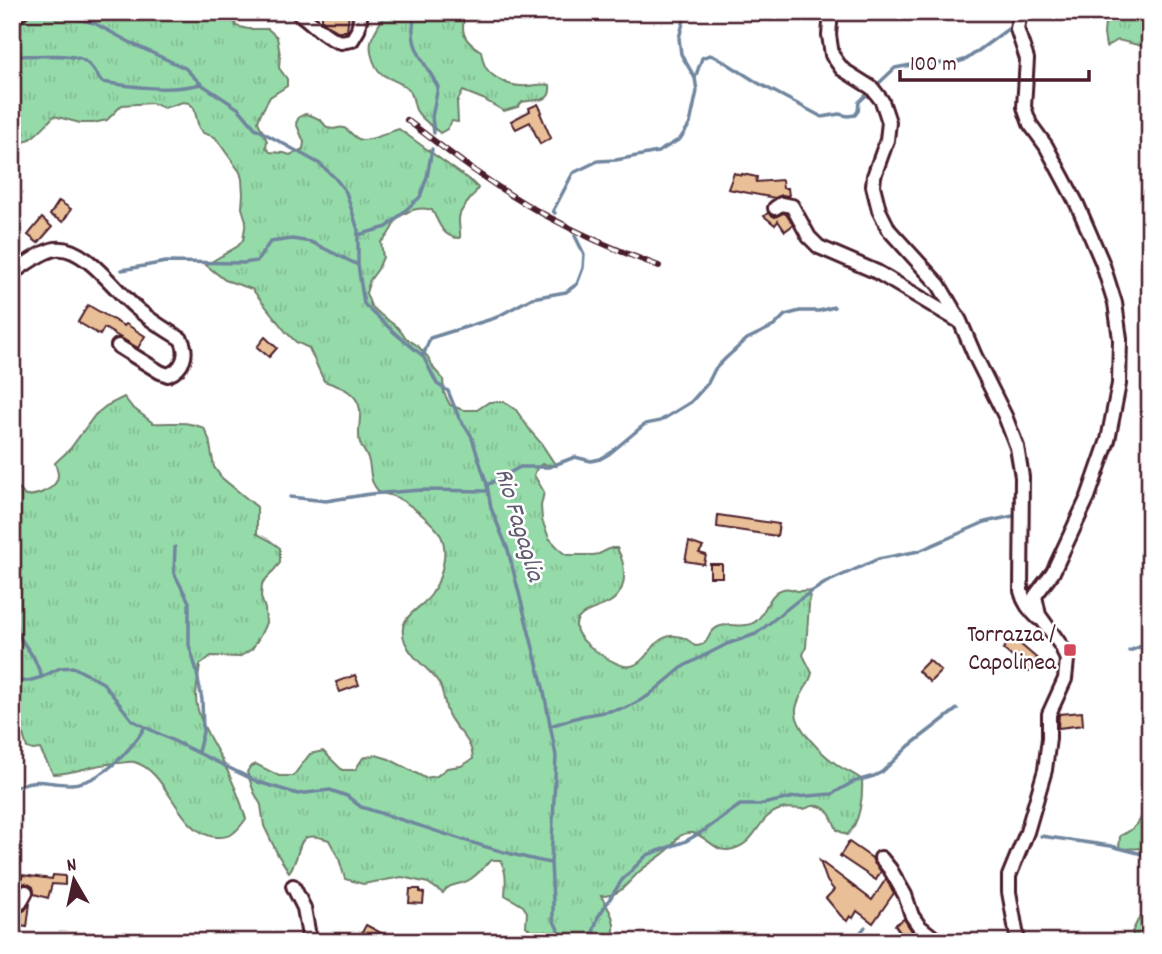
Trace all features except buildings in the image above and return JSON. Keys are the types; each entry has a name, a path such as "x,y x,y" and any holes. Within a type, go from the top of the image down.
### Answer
{"street":[{"path":"12,18 21,12"},
{"path":"298,12 324,33 341,42 352,40 358,30 361,12"},
{"path":"831,12 829,35 832,55 842,69 872,88 882,101 889,122 887,140 874,176 873,186 879,211 889,230 939,285 960,321 1017,447 1022,477 1021,591 1028,609 1044,623"},
{"path":"1018,942 1009,892 1009,876 1027,832 1045,770 1049,714 1065,679 1067,660 1062,647 1039,615 1035,596 1053,572 1088,497 1108,440 1119,384 1119,339 1115,303 1102,262 1077,204 1046,146 1030,124 1024,107 1027,58 1017,29 1020,12"},
{"path":"775,208 781,204 792,206 809,237 819,247 877,272 960,321"},
{"path":"12,273 55,249 74,251 90,262 137,309 181,339 185,354 182,365 168,375 118,346"},
{"path":"881,858 905,895 912,916 919,926 939,942"},
{"path":"293,886 304,908 310,942"},
{"path":"12,908 20,903 26,892"}],"green space":[{"path":"28,12 232,12 236,26 268,29 277,37 279,68 287,79 287,86 270,97 258,122 270,152 290,155 303,149 304,142 296,123 299,117 305,114 318,119 328,128 344,128 362,140 399,129 478,188 460,214 460,238 445,232 432,210 423,208 398,218 381,242 383,257 366,293 371,306 428,357 443,379 444,393 450,405 463,410 477,410 489,402 504,402 516,410 556,466 542,464 534,475 544,492 542,520 549,538 562,552 567,555 593,555 617,548 624,569 620,591 610,602 584,613 576,623 580,637 604,656 618,664 631,666 666,637 681,637 695,646 700,645 718,627 756,622 777,592 785,589 810,591 806,647 803,655 812,673 797,704 797,716 805,733 818,749 862,780 860,809 855,824 847,835 837,830 829,813 822,807 811,806 803,809 784,808 772,813 745,843 728,850 716,847 693,833 680,836 623,888 614,894 601,896 614,923 612,942 552,942 551,935 546,931 531,931 526,926 527,912 523,906 505,895 505,873 500,860 492,860 472,878 449,887 443,893 428,883 402,877 363,884 345,879 329,840 309,837 301,844 289,872 264,826 261,805 247,772 250,767 256,764 279,776 293,776 310,754 323,751 342,770 355,770 363,758 376,755 425,778 437,776 447,768 461,766 473,759 470,745 448,714 439,683 412,654 403,633 406,620 426,601 438,582 444,557 443,541 436,529 417,511 397,498 380,493 376,488 368,458 360,443 360,410 355,398 344,389 324,381 309,348 296,342 286,332 252,289 225,280 206,265 238,246 243,240 246,221 242,208 242,179 240,172 215,137 203,133 199,128 194,108 189,103 183,102 164,108 152,103 122,105 107,120 93,123 80,123 54,116 30,138 12,147 12,23"},
{"path":"386,12 466,12 464,35 481,51 489,72 511,85 550,85 548,96 542,100 522,102 518,107 504,111 463,91 457,102 458,122 452,121 447,129 440,133 418,113 409,90 378,70 371,46"},
{"path":"1106,12 1146,12 1150,15 1150,48 1118,40 1106,47"},
{"path":"124,397 132,407 153,423 185,423 204,428 209,439 214,467 222,478 257,507 257,534 280,548 280,563 262,584 261,597 266,623 252,649 239,657 211,656 200,665 196,697 199,712 232,780 246,819 237,830 226,836 216,837 203,833 192,825 156,777 134,762 53,774 40,749 27,748 12,706 12,480 25,496 51,488 58,475 55,463 70,449 95,415"},
{"path":"1150,771 1150,848 1119,849 1120,836 1131,830 1142,816 1144,791"},
{"path":"1150,911 1150,942 1135,942 1132,932 1138,920"}],"waterway":[{"path":"416,12 413,24 415,43 422,61 438,87 432,117 434,133"},
{"path":"555,213 553,211 573,173 598,161 658,152 680,139 690,124 697,91 695,78 681,54 679,38 686,12"},
{"path":"71,17 94,23 185,68 201,84 239,109 255,128 320,164 335,178 346,192 358,230 358,265 364,304 423,356"},
{"path":"695,78 702,58 710,55 822,117 855,115 859,102 895,68 916,64 955,63 967,59 1008,29"},
{"path":"14,56 77,58 89,64 102,82 164,88 201,84"},
{"path":"358,235 387,227 420,197 432,149"},
{"name":"Rio Fagaglia","path":"564,942 553,919 551,863 556,756 543,687 508,550 491,508 487,485 471,435 459,418 448,391 437,384 423,356 430,338 495,318 532,298 566,292 577,284 583,268 584,254 575,236"},
{"path":"122,270 166,262 257,261 270,242 292,239 311,242 358,265"},
{"path":"487,485 520,467 549,467 575,457 591,461 600,459 645,424 660,421 691,402 708,383 715,369 747,339 774,326 785,315 834,307"},
{"path":"290,497 326,501 421,490 487,491"},
{"path":"550,726 582,716 626,708 648,696 684,666 727,644 756,634 797,601 825,583 878,559 919,551 985,522 1013,516"},
{"path":"175,547 174,573 189,602 189,645 202,700 203,732 198,752"},
{"path":"12,626 34,658 42,677"},
{"path":"1129,651 1150,643"},
{"path":"12,682 28,681 60,668 73,667 103,683 132,720 258,782 298,794 330,790 347,796 361,807 478,845 550,863"},
{"path":"590,942 598,917 622,880 647,855 686,841 740,805 758,805 795,797 832,794 853,782 874,776 957,709"},
{"path":"12,789 28,782 72,784 94,778 114,764 145,727"},
{"path":"1041,836 1111,846 1150,856"},
{"path":"853,942 865,927"}],"railway":[{"path":"407,120 527,205 587,236 659,266"}],"place":[{"name":"Torrazza / Capolinea","path":"1070,650"}]}
